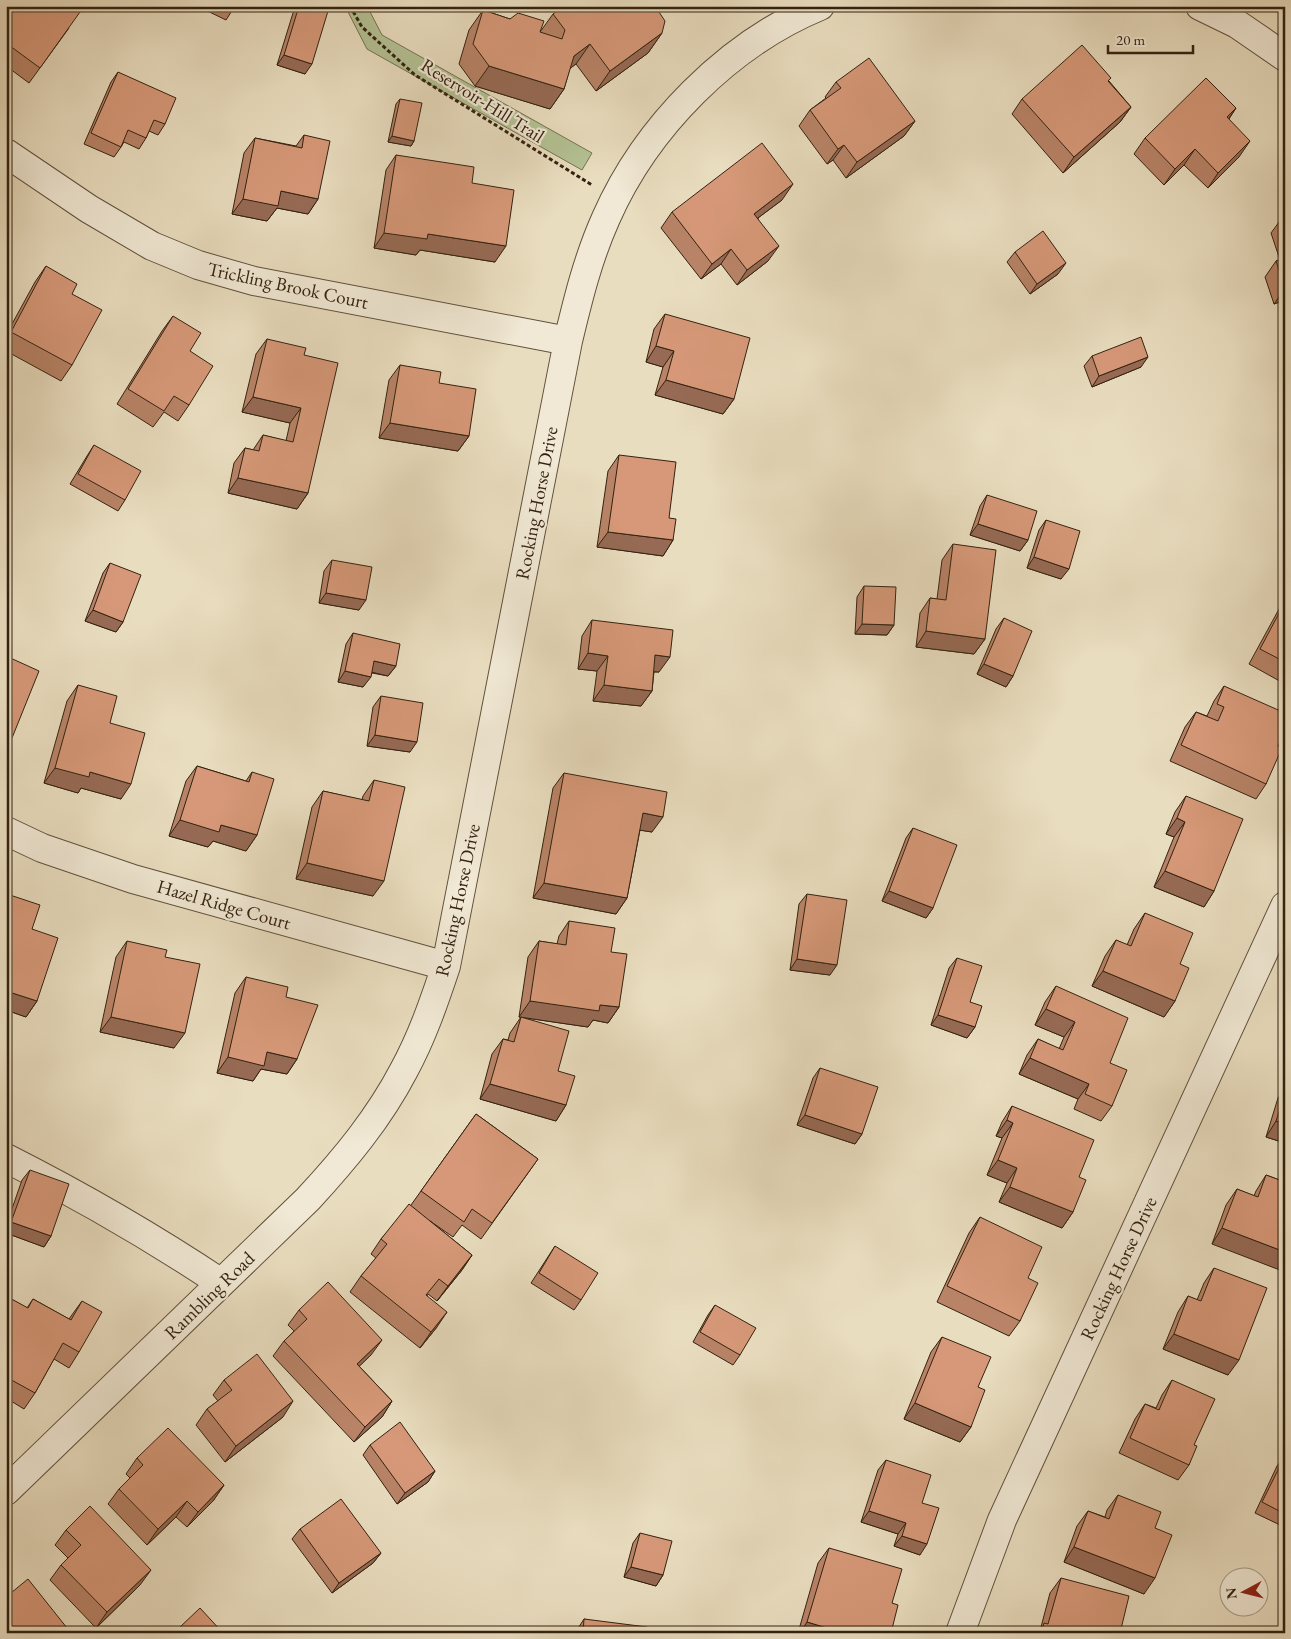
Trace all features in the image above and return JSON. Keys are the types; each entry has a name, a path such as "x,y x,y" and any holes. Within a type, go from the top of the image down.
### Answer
{"street":[{"name":"Rocking Horse Drive","path":"396,1085 426,1023 446,966 568,341 585,272 606,217 637,162 674,113 726,64 769,32 820,6"},
{"path":"1200,6 1236,24 1285,57"},
{"name":"Trickling Brook Court","path":"6,154 89,209 152,246 198,265 254,281 568,341"},
{"name":"Hazel Ridge Court","path":"6,831 42,848 133,879 446,966"},
{"name":"Rocking Horse Drive","path":"960,1633 1002,1520 1285,906"},
{"name":"Rambling Road","path":"6,1491 308,1199 344,1160 396,1085"},
{"path":"6,1158 70,1190 159,1241 221,1283"}],"path":[{"name":"Reservoir-Hill Trail","path":"350,6 362,27 415,75 616,199"}],"green space":[{"path":"345,6 367,6 382,35 592,153 582,170 367,49"}],"building":[{"path":"6,6 72,6 80,12 40,68 6,43"},
{"path":"299,6 313,6 328,11 312,64 284,55"},
{"path":"563,6 655,6 665,21 662,33 610,71 590,44 574,56 564,89 489,66 473,44 483,10 510,19 518,13 544,21 540,32 562,39 565,30 553,14"},
{"path":"1082,45 1111,78 1108,81 1131,107 1074,157 1022,99"},
{"path":"869,58 915,121 857,162 844,145 838,149 810,110 841,88 836,82"},
{"path":"118,72 176,98 165,124 154,120 146,138 128,130 121,147 91,133"},
{"path":"1206,78 1236,108 1227,117 1250,141 1218,173 1195,149 1175,169 1145,138"},
{"path":"400,99 422,103 414,141 392,136"},
{"path":"304,135 330,141 318,199 281,191 278,206 243,199 255,138 302,148"},
{"path":"762,143 793,184 754,214 779,246 747,270 731,249 712,264 672,212"},
{"path":"396,155 474,167 472,183 514,190 506,246 428,234 427,239 384,233"},
{"path":"1043,231 1066,263 1037,284 1015,252"},
{"path":"1285,258 1285,288 1276,261"},
{"path":"46,266 77,284 72,294 102,310 72,365 11,332"},
{"path":"665,314 750,338 734,399 666,380 674,351 656,346"},
{"path":"173,316 201,333 190,351 213,366 189,405 174,396 164,411 128,389"},
{"path":"1141,337 1148,357 1099,376 1092,356"},
{"path":"267,339 306,348 304,355 338,363 308,493 238,478 245,448 259,451 263,435 293,442 301,408 253,397"},
{"path":"400,365 441,372 439,383 476,389 469,436 390,423"},
{"path":"94,445 141,471 125,500 78,474"},
{"path":"619,455 676,462 669,518 676,519 673,540 608,532"},
{"path":"987,495 1037,511 1028,540 978,524"},
{"path":"1046,520 1080,531 1069,569 1034,557"},
{"path":"953,544 996,550 985,639 926,631 930,598 946,600"},
{"path":"332,560 372,567 366,600 326,593"},
{"path":"110,563 141,575 123,622 93,610"},
{"path":"864,586 896,587 894,625 862,624"},
{"path":"1285,602 1285,662 1260,649"},
{"path":"1004,618 1032,631 1013,676 984,664"},
{"path":"592,620 673,630 670,657 655,655 652,691 604,685 608,656 588,653"},
{"path":"353,633 400,644 396,666 374,661 371,677 345,671"},
{"path":"6,656 39,671 12,738 6,736"},
{"path":"78,685 117,696 110,723 145,733 131,784 90,772 89,777 55,768"},
{"path":"1224,686 1285,713 1285,730 1278,746 1282,748 1266,784 1181,745 1196,712 1218,721 1224,707 1217,704"},
{"path":"381,696 423,703 417,742 375,735"},
{"path":"197,766 249,782 252,772 274,779 257,835 221,825 219,832 180,820"},
{"path":"564,773 667,792 663,817 643,813 627,898 544,883"},
{"path":"374,780 405,787 384,881 307,863 323,791 369,801"},
{"path":"1186,796 1243,819 1214,891 1165,871 1185,822 1177,818"},
{"path":"913,828 957,845 933,908 889,891"},
{"path":"807,894 847,900 837,965 797,959"},
{"path":"10,895 40,905 32,929 58,938 37,1001 6,991 6,908"},
{"path":"1145,913 1193,933 1180,964 1189,968 1175,1001 1103,971 1116,940 1131,946"},
{"path":"569,921 615,928 611,952 627,954 619,1007 600,1005 599,1011 530,1001 539,941 566,945"},
{"path":"127,941 167,950 165,957 200,964 185,1033 111,1017"},
{"path":"957,958 982,966 970,1002 982,1006 975,1027 938,1015"},
{"path":"246,977 288,987 286,997 318,1005 297,1059 267,1052 264,1066 228,1057"},
{"path":"1056,986 1128,1018 1110,1063 1127,1070 1112,1106 1085,1094 1089,1084 1030,1058 1038,1039 1063,1050 1075,1022 1046,1009"},
{"path":"521,1017 569,1031 558,1071 575,1076 566,1105 490,1084 503,1039 514,1042"},
{"path":"820,1068 878,1087 862,1134 805,1115"},
{"path":"1285,1095 1285,1124 1276,1121"},
{"path":"1012,1106 1094,1140 1079,1177 1086,1180 1073,1212 1010,1187 1017,1168 998,1160 1013,1123 1007,1120"},
{"path":"476,1114 538,1159 492,1223 472,1209 464,1222 421,1191"},
{"path":"30,1170 69,1184 51,1236 11,1222"},
{"path":"1266,1175 1285,1182 1285,1252 1222,1228 1237,1189 1258,1197"},
{"path":"409,1204 472,1255 448,1286 439,1279 426,1295 447,1312 431,1332 361,1276 387,1244 381,1239"},
{"path":"980,1217 1042,1247 1028,1278 1038,1283 1020,1321 947,1286"},
{"path":"555,1246 598,1273 581,1300 539,1273"},
{"path":"1214,1268 1267,1288 1239,1360 1174,1334 1188,1296 1201,1301"},
{"path":"328,1282 382,1340 357,1364 392,1401 365,1427 284,1341 307,1319 299,1310"},
{"path":"6,1296 28,1308 33,1299 71,1320 82,1301 102,1312 79,1352 63,1343 35,1393 6,1377"},
{"path":"715,1305 756,1328 740,1355 700,1332"},
{"path":"942,1337 991,1357 978,1387 985,1390 971,1427 915,1403"},
{"path":"257,1354 293,1401 236,1446 207,1409 232,1390 224,1380"},
{"path":"1172,1380 1215,1399 1194,1445 1197,1446 1189,1465 1130,1438 1145,1404 1159,1410"},
{"path":"400,1422 435,1471 405,1493 370,1445"},
{"path":"168,1428 224,1485 198,1512 187,1501 158,1529 119,1489 143,1465 137,1458"},
{"path":"1285,1456 1285,1514 1262,1502"},
{"path":"886,1460 931,1475 922,1503 939,1508 927,1544 902,1536 906,1523 869,1511"},
{"path":"1118,1495 1161,1512 1155,1528 1172,1535 1155,1578 1074,1547 1088,1511 1109,1519"},
{"path":"341,1499 381,1553 339,1583 300,1529"},
{"path":"90,1506 151,1570 107,1612 61,1565 81,1545 66,1530"},
{"path":"640,1533 672,1541 663,1575 631,1567"},
{"path":"829,1548 902,1569 892,1603 898,1605 891,1633 844,1633 807,1622"},
{"path":"1061,1578 1129,1596 1120,1633 1041,1633 1044,1623 1048,1624"},
{"path":"28,1579 71,1633 6,1633 6,1597"},
{"path":"200,1608 223,1633 183,1633 179,1628"},
{"path":"584,1619 647,1627 646,1633 583,1633"}]}
